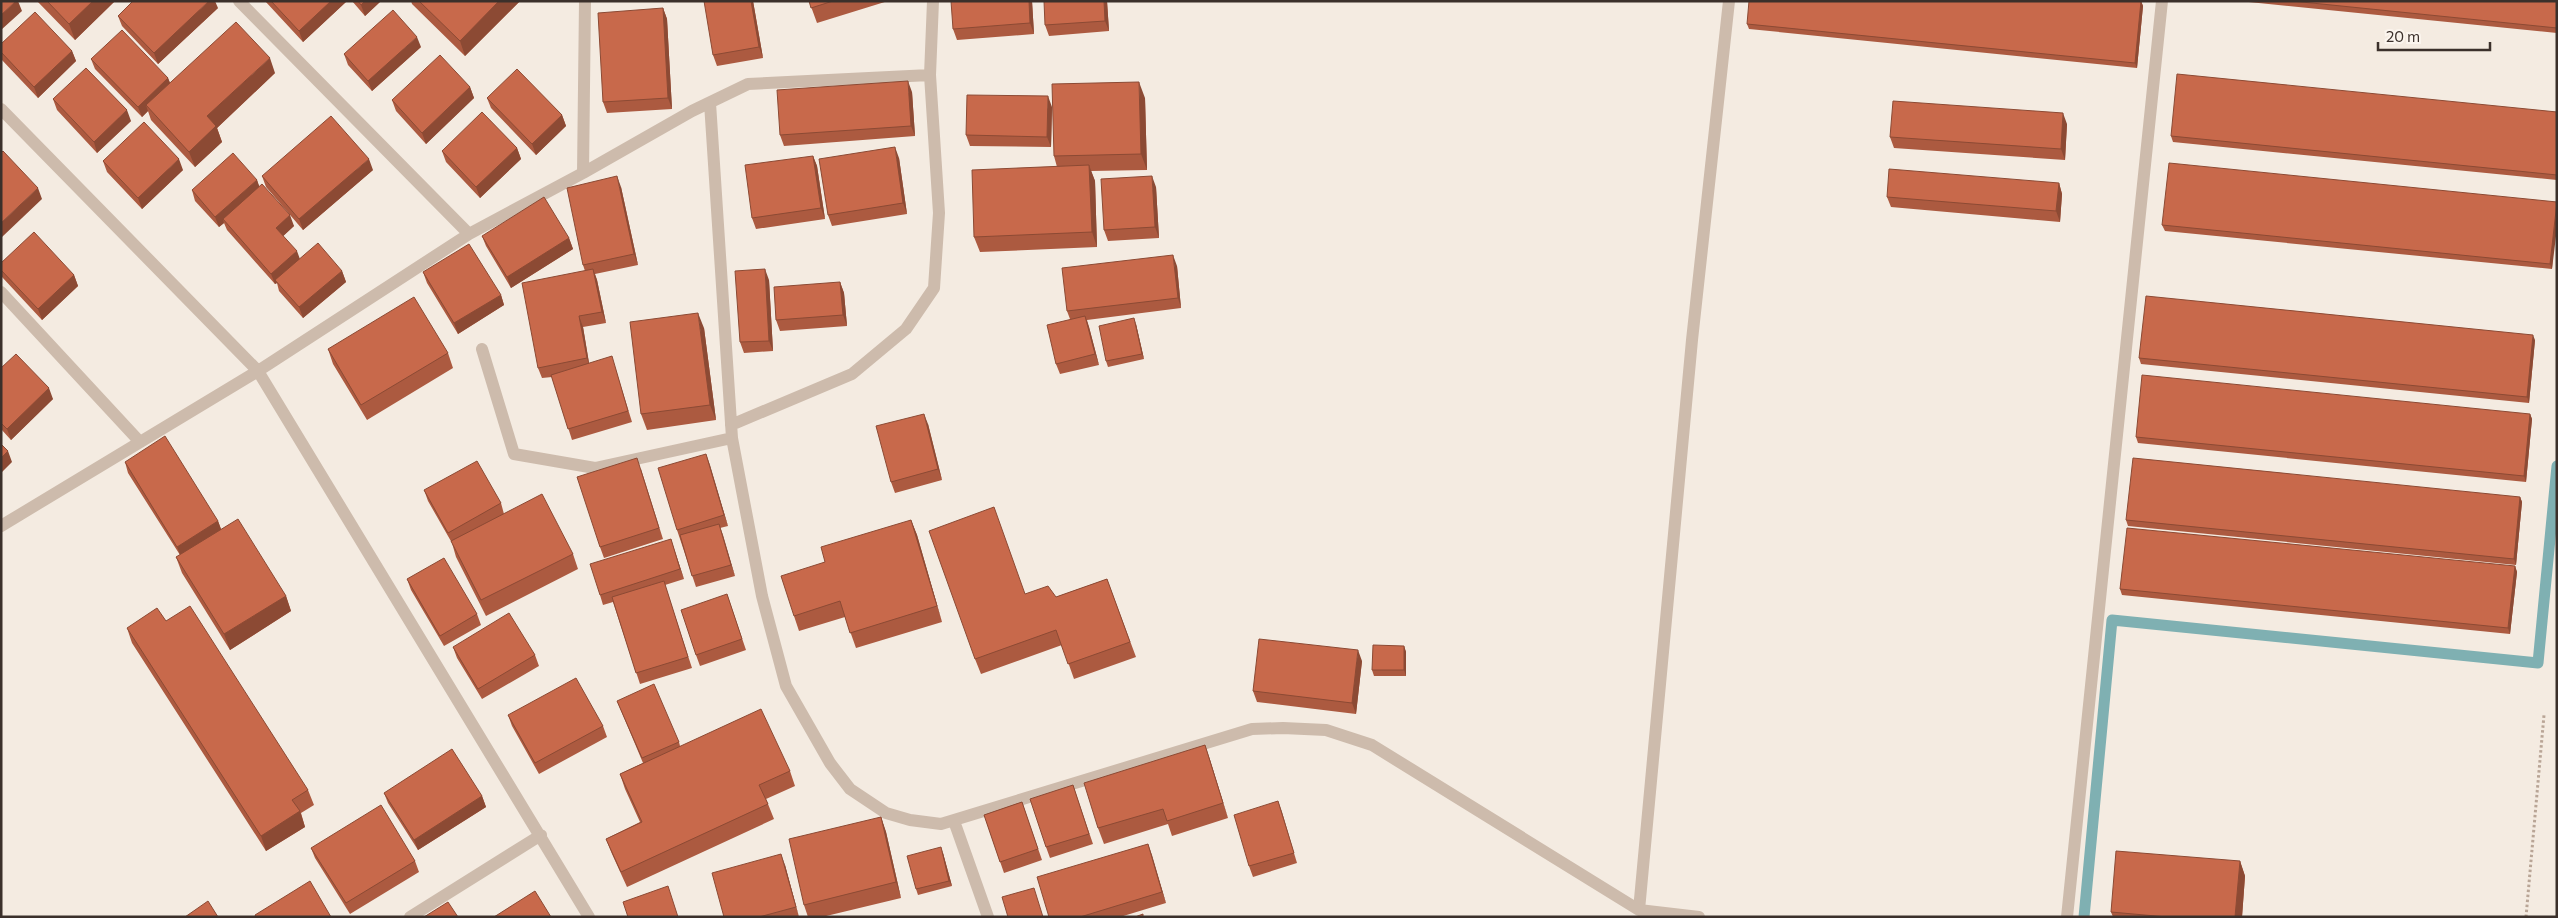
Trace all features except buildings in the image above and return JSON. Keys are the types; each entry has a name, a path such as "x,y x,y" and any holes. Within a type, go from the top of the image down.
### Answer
{"lane":[{"path":"239,1 469,234"},
{"path":"583,173 585,1"},
{"path":"731,425 852,374 906,329 934,288 939,213 930,75 933,1"},
{"path":"1639,910 1692,340 1729,1"},
{"path":"2067,917 2162,1"},
{"path":"1,526 258,371 469,234 748,84 930,75"},
{"path":"710,103 732,438 762,596 786,686 830,763 850,789 886,812 910,820 941,824 1252,729 1326,730 1372,745 1639,910 1699,917"},
{"path":"1,109 258,371 589,917"},
{"path":"1,292 140,442"},
{"path":"482,349 514,454 595,468 732,438"},
{"path":"954,821 988,917"},
{"path":"410,917 541,835"}],"path":[{"path":"2526,917 2544,715"}],"waterway":[{"path":"2084,917 2112,620 2538,663 2557,466"}]}
